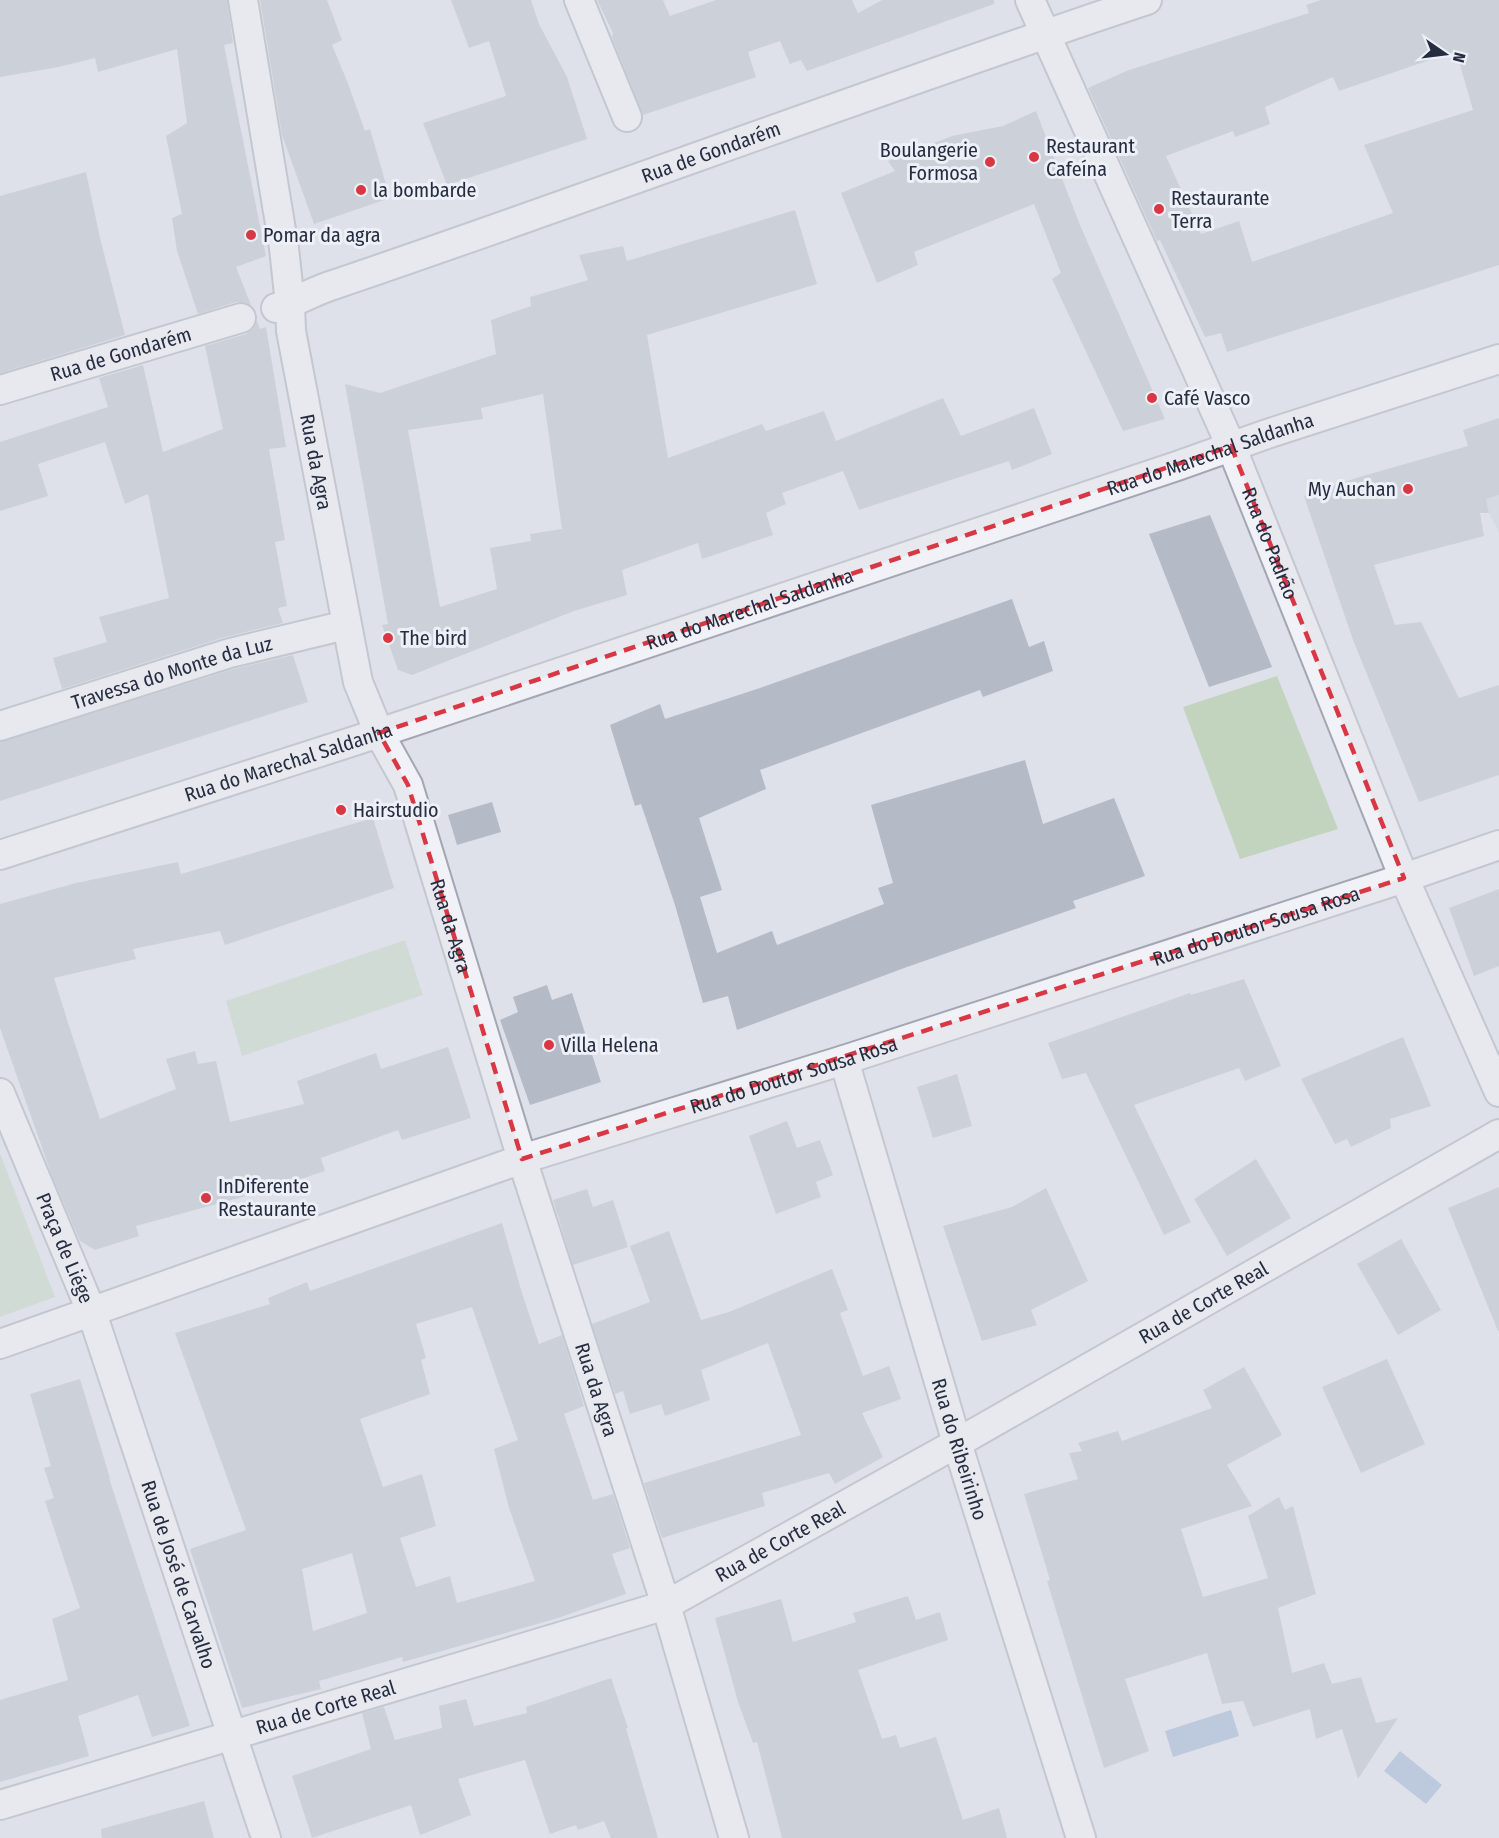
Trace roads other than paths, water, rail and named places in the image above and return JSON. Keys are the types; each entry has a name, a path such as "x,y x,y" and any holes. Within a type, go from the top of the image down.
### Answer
{"street":[{"name":"Rua da Agra","path":"243,0 284,248 283,306 291,331 358,682 380,733 408,785 522,1160 666,1605 734,1838"},
{"path":"579,0 627,117"},
{"name":"Rua do Padrão","path":"1030,0 1231,446 1404,878 1499,1092"},
{"name":"Rua de Gondarém","path":"283,306 334,284 618,187 1046,33 1147,0"},
{"name":"Rua de Gondarém","path":"0,390 237,319"},
{"name":"Rua do Marechal Saldanha","path":"0,855 380,733 1231,446 1499,359"},
{"name":"Travessa do Monte da Luz","path":"0,726 230,653 346,625"},
{"name":"Rua do Doutor Sousa Rosa","path":"92,1313 522,1160 844,1060 1404,878 1499,844"},
{"name":"Rua do Ribeirinho","path":"844,1060 957,1443 1081,1838"},
{"name":"Praça de Liége","path":"0,1092 92,1313 0,1344"},
{"name":"Rua de Corte Real","path":"0,1806 666,1605 957,1443 1499,1134"},
{"name":"Rua de José de Carvalho","path":"92,1313 266,1838"}],"water":[{"path":"1231,1710 1239,1736 1173,1757 1165,1731"},
{"path":"1400,1751 1442,1785 1426,1804 1384,1771"}],"place":[{"name":"Restaurant Cafeína","path":"1034,157"},
{"name":"Boulangerie Formosa","path":"990,162"},
{"name":"la bombarde","path":"361,190"},
{"name":"Restaurante Terra","path":"1159,209"},
{"name":"Pomar da agra","path":"251,235"},
{"name":"Café Vasco","path":"1152,398"},
{"name":"My Auchan","path":"1408,489"},
{"name":"The bird","path":"388,638"},
{"name":"Hairstudio","path":"341,810"},
{"name":"Villa Helena","path":"549,1045"},
{"name":"InDiferente Restaurante","path":"206,1198"}]}
